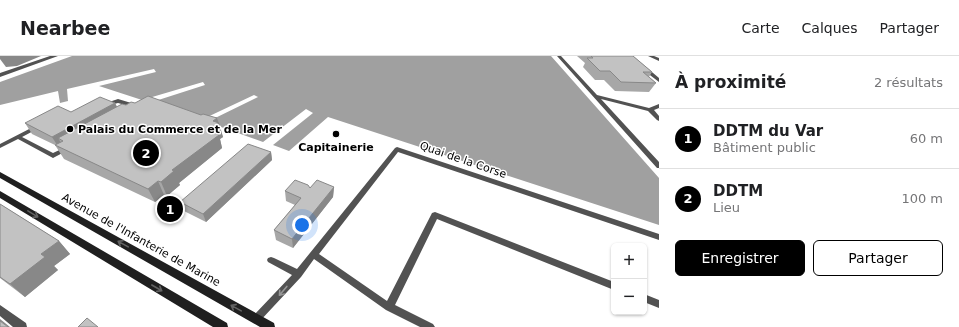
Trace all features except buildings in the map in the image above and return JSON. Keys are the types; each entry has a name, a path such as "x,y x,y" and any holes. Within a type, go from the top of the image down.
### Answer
{"main road":[{"name":"Avenue de l'Infanterie de Marine","path":"0,174 270,327"},
{"path":"0,194 223,327"}],"street":[{"path":"0,75 55,56"},
{"path":"0,310 22,327"}],"lane":[{"path":"560,56 659,166"},
{"path":"650,56 659,60"},
{"path":"639,65 659,81"},
{"path":"596,96 650,110 659,119"},
{"path":"97,106 118,101 139,107 132,111"},
{"path":"650,110 659,106"},
{"path":"0,146 41,126"},
{"path":"18,137 53,156 73,145"},
{"name":"Quai de la Corse","path":"310,258 396,149 659,237"},
{"path":"389,307 435,215 611,285"},
{"path":"256,319 298,274 310,258 389,307 430,327"},
{"path":"271,260 298,274"},
{"path":"647,299 659,304"}],"shaded area":[{"path":"72,56 551,56 659,178 659,225 328,117 289,151 273,145 313,113 306,109 263,142 207,122 258,97 254,95 201,120 149,103 205,85 203,82 142,100 99,86 156,72 154,69 67,89 68,101 60,103 58,91 0,105 0,82"}],"place":[{"name":"Palais du Commerce et de la Mer","path":"70,129"},
{"name":"Capitainerie","path":"336,134"},
{"name":"DDTM","path":"146,153"},
{"name":"DDTM du Var","path":"170,209"}]}
